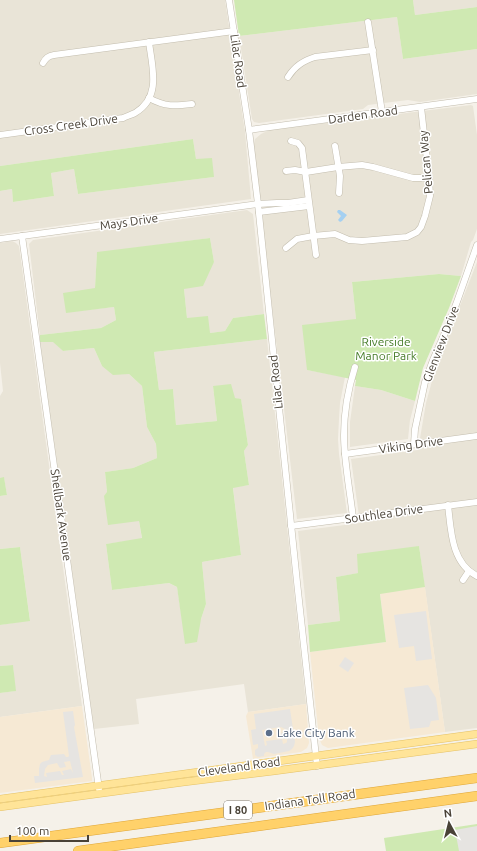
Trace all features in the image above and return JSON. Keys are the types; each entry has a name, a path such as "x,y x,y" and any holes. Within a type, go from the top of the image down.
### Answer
{"highway":[{"name":"Indiana Toll Road","path":"0,843 477,778"},
{"name":"Indiana Toll Road","path":"78,851 477,796"}],"main road":[{"name":"Cleveland Road","path":"0,799 477,734"},
{"name":"Cleveland Road","path":"0,807 477,744"}],"street":[{"name":"Lilac Road","path":"229,0 249,130 259,212 317,766"},
{"path":"368,22 382,112"},
{"path":"43,63 49,56 54,55 234,31"},
{"path":"150,42 153,80 150,98 163,105 178,106 192,104"},
{"path":"288,77 297,66 307,60 373,50"},
{"name":"Cross Creek Drive","path":"0,135 123,118 142,108 150,98"},
{"name":"Darden Road","path":"249,130 477,99"},
{"name":"Pelican Way","path":"314,236 335,234 349,240 362,241 407,237 417,232 426,216 430,196 421,107"},
{"path":"292,141 298,143 302,148 316,255"},
{"path":"335,146 340,176 339,193"},
{"path":"286,171 295,170 306,172 352,165 362,165 413,178 429,178"},
{"path":"259,212 309,203"},
{"name":"Mays Drive","path":"0,239 258,204 309,203"},
{"name":"Shellbark Avenue","path":"22,236 99,794"},
{"path":"286,248 297,239 314,236"},
{"name":"Glenview Drive","path":"414,444 415,429 425,382 448,326 477,245"},
{"path":"353,518 344,434 348,392 355,368"},
{"name":"Viking Drive","path":"345,454 477,436"},
{"name":"Southlea Drive","path":"291,526 477,502"},
{"path":"448,505 453,543 456,551 461,562 469,571 477,576"},
{"path":"463,580 469,571"}],"shaded area":[{"path":"0,0 225,0 245,132 251,199 0,234 0,191 12,189 13,202 54,196 51,173 74,169 78,194 214,177 196,159 193,139 0,166"},
{"path":"413,0 477,0 477,7 415,15"},
{"path":"397,17 403,59 477,49 477,94 420,102 408,100 368,105 363,109 259,123 254,122 252,119 239,36"},
{"path":"471,105 473,106 477,135 477,229 471,242 461,276 439,274 352,282 356,319 307,370 345,377 340,403 338,439 347,513 297,519 253,146 255,139 269,130"},
{"path":"247,210 253,214 264,314 233,318 225,331 210,333 187,318 184,289 214,262 210,238 97,253 95,289 66,312 114,307 116,320 101,328 40,335 29,244 33,240"},
{"path":"12,241 19,246 82,706 0,717 0,693 15,691 13,665 0,666 0,625 30,620 20,547 0,549 0,496 7,495 4,478 0,478 0,396 3,391 0,363 0,243"},
{"path":"477,262 477,728 445,732 419,546 359,573 336,577 340,621 308,625 298,531 360,523 351,459 418,450 426,403 435,370"},
{"path":"267,339 306,704 248,712 244,684 136,699 139,724 94,729 40,342 53,341 63,351 94,348 102,366 129,374 142,386 147,427 156,444 157,458 133,468 105,472 107,492 139,521 142,539 106,544 112,590 169,583 177,587 186,644 201,619 206,604 202,562 241,555 233,487 249,485 244,451 248,445 241,400 213,386 217,421 176,425 173,389 159,390 154,352"},
{"path":"355,386 381,390 415,401 410,420 408,439 350,447 350,422"},
{"path":"425,587 445,732 328,748 322,745 319,738 310,652 386,642 380,593"},
{"path":"426,611 432,659 416,661 414,646 399,648 394,615"},
{"path":"345,657 354,663 348,672 339,666"},
{"path":"428,685 436,698 439,720 431,721 429,727 410,729 404,688"},
{"path":"306,704 309,743 307,748 301,752 253,759 246,716 248,712"},
{"path":"82,706 92,781 0,793 0,717"},
{"path":"290,709 295,742 292,749 274,754 266,752 264,756 258,757 255,755 255,750 258,748 258,744 253,745 251,730 256,729 254,714","holes":["281,727 285,729 286,731 281,733 282,739 266,741 267,745 265,746 262,730","282,739 287,739 287,742 283,744"]},
{"path":"73,711 74,727 83,777 35,783 34,776 39,776 40,764 42,762 49,760 51,755 64,754 66,757 69,756 63,712","holes":["70,761 73,773 71,769 62,771 64,775 62,775 60,771 46,773 47,777 44,776 45,769 48,765 57,763 60,768 66,767 64,762"]},
{"path":"477,826 477,851 459,851 455,830"}],"green space":[{"path":"234,0 413,0 415,15 477,7 477,49 403,59 397,17 239,36"},
{"path":"193,139 196,159 212,158 214,177 78,194 74,169 51,173 54,196 13,202 12,189 0,191 0,166"},
{"path":"210,238 214,262 203,286 184,289 187,318 208,316 210,333 225,331 233,318 264,314 267,339 154,352 159,390 173,389 176,425 217,421 213,386 231,384 235,398 241,399 248,445 244,451 249,485 233,488 241,555 202,562 206,604 201,619 197,642 185,644 177,587 169,583 112,590 106,544 142,538 139,521 108,525 104,496 107,492 105,472 133,468 157,458 156,444 147,427 142,386 129,374 113,375 102,366 94,348 63,351 53,342 40,342 40,335 101,328 116,320 114,307 66,313 63,293 95,288 97,252"},
{"name":"Riverside Manor Park","path":"439,274 461,276 423,368 415,401 381,390 355,386 356,380 307,370 302,325 356,319 352,282"},
{"path":"4,477 7,495 0,496 0,478"},
{"path":"419,546 425,587 380,594 386,642 310,652 308,625 340,621 336,577 358,573 357,554"},
{"path":"20,547 30,621 0,625 0,549"},
{"path":"13,665 16,691 0,693 0,666"},
{"path":"477,824 477,851 386,851 384,838"}],"water":[{"path":"338,210 347,215 340,222 338,220 341,216 337,212"}],"place":[{"name":"Lake City Bank","path":"269,733"}]}
